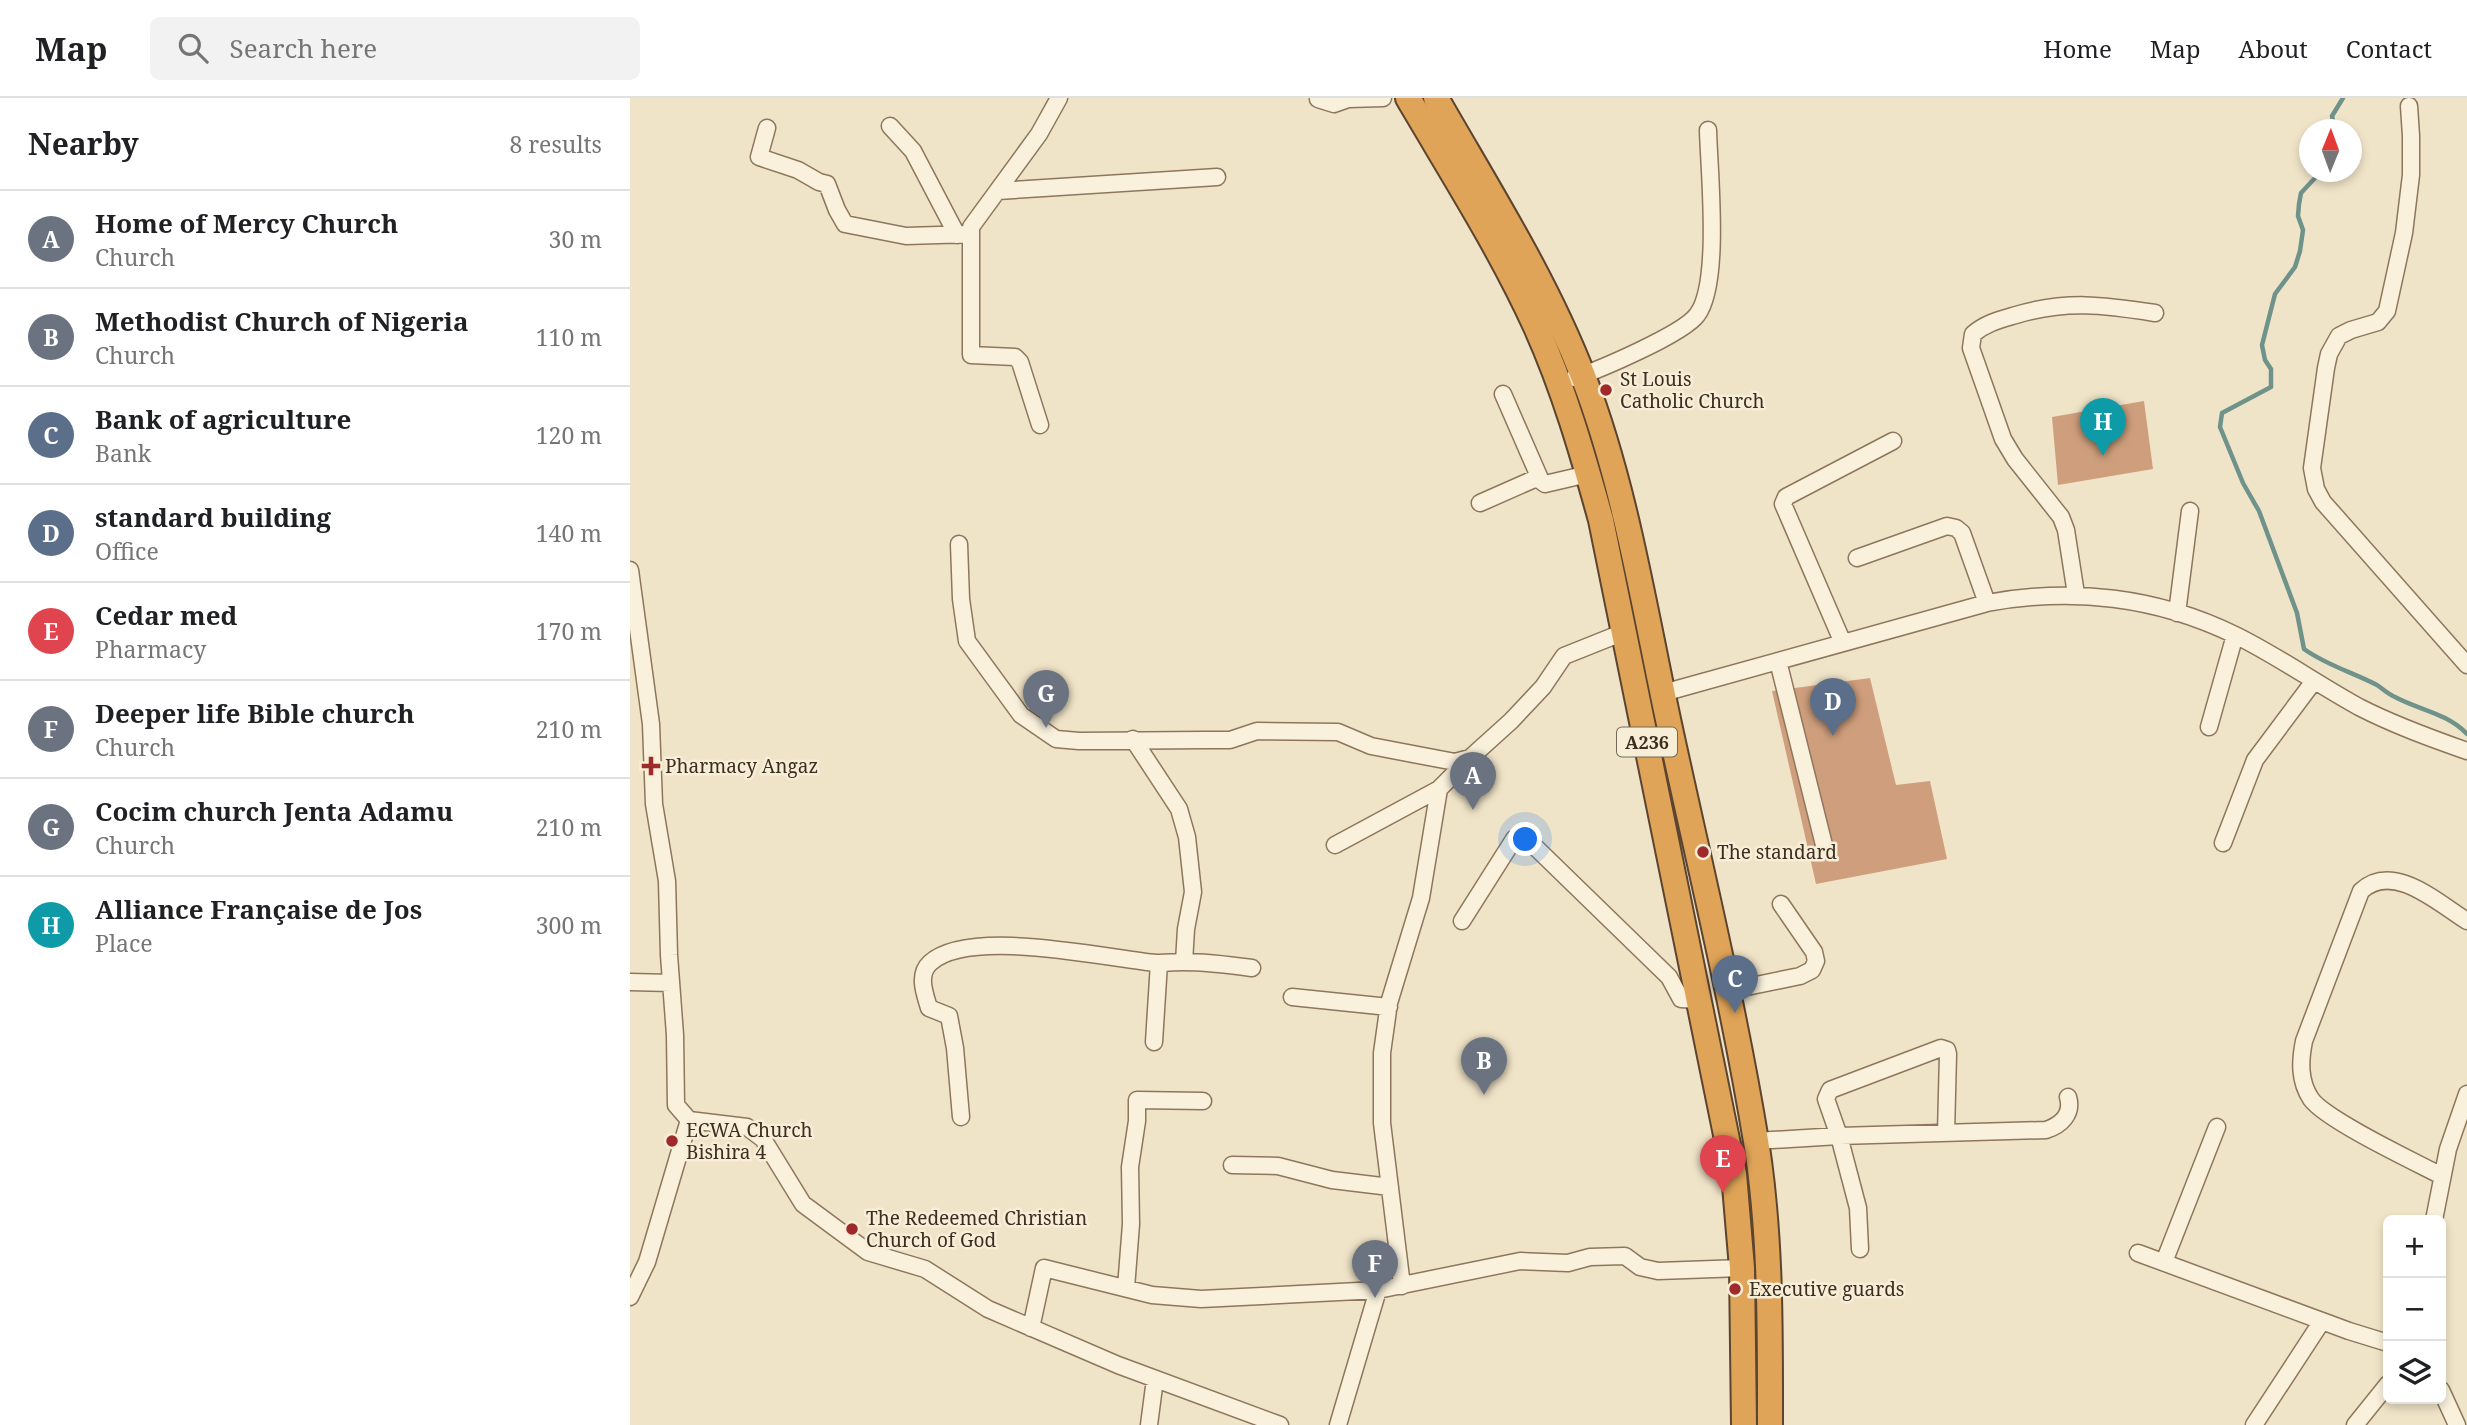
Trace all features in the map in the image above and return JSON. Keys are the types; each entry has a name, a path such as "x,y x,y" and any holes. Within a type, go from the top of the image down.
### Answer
{"highway":[{"name":"A236","path":"1408,98 1518,292 1558,383 1601,520 1734,1174 1742,1268 1744,1425"},
{"name":"A236","path":"1436,98 1529,262 1563,329 1583,375 1617,482 1727,991 1761,1171 1769,1266 1770,1425"},
{"path":"1700,999 1727,991"},
{"path":"1734,1174 1761,1171"}],"street":[{"path":"767,128 759,157 798,170 828,184 845,224 906,236 964,235 1039,134 1059,98"},
{"path":"1318,99 1334,104 1348,99 1383,98"},
{"path":"2409,106 2412,136 2408,198 2404,233 2387,311 2378,322 2351,330 2339,336 2333,344 2326,368 2312,468 2316,489 2323,502 2467,665"},
{"path":"890,125 912,151 964,235 971,355 1015,358 1020,362 1040,425"},
{"path":"1558,383 1583,375 1681,330 1698,314 1712,265 1708,130"},
{"path":"998,191 1217,177"},
{"path":"2076,594 2066,530 2061,517 2015,459 2003,439 1971,348 1973,334 1984,324 2040,307 2099,304 2155,313"},
{"path":"1503,394 1539,477 1545,484 1588,474"},
{"path":"1843,643 1783,504 1786,497 1893,441"},
{"path":"1480,503 1539,477"},
{"path":"2177,613 2190,511"},
{"path":"1857,558 1947,526 1956,528 1962,533 1987,603"},
{"path":"959,544 961,598 967,641 1021,715 1056,739 1230,740 1257,731 1338,732 1371,746 1455,762 1470,758"},
{"path":"630,570 651,724 654,804 667,881 676,1105 689,1120 747,1127 763,1139 803,1204 869,1252 925,1269 988,1309 1031,1328 1280,1425"},
{"path":"1663,693 1987,603 2022,597 2076,594 2124,600 2177,613 2235,635 2396,725 2467,751"},
{"path":"1335,845 1439,789 1543,687 1564,656 1624,632"},
{"path":"2209,727 2235,635"},
{"path":"1778,661 1825,849"},
{"path":"2223,843 2255,760 2314,681"},
{"path":"1133,739 1178,809 1187,837 1193,892 1186,929 1184,962"},
{"path":"1402,1286 1381,1123 1382,1053 1389,1007 1421,898 1439,789"},
{"path":"1462,921 1514,839 1523,838 1669,977 1681,999 1700,999"},
{"path":"2442,1176 2312,1101 2301,1068 2301,1056 2304,1041 2361,891 2368,884 2378,880 2401,882 2467,921"},
{"path":"1727,991 1800,976 1812,970 1816,961 1814,952 1781,904"},
{"path":"961,1116 956,1048 949,1016 929,1008 923,988 923,973 930,963 953,950 1012,946 1159,963 1184,962 1252,968"},
{"path":"1154,1042 1159,963"},
{"path":"630,982 671,983"},
{"path":"1292,997 1389,1007"},
{"path":"1860,1249 1858,1208 1826,1099 1830,1090 1941,1048 1947,1050 1946,1133"},
{"path":"2435,1215 2448,1149 2467,1094"},
{"path":"1756,1141 2046,1130 2054,1127 2067,1115 2070,1104 2068,1097"},
{"path":"1126,1289 1131,1224 1130,1167 1137,1121 1137,1100 1203,1101"},
{"path":"630,1297 647,1262 689,1120"},
{"path":"2164,1262 2217,1127"},
{"path":"1232,1165 1278,1166 1332,1180 1390,1187"},
{"path":"2138,1253 2383,1341"},
{"path":"1031,1328 1044,1268 1152,1295 1201,1299 1378,1290 1520,1261 1568,1263 1590,1257 1625,1256 1640,1266 1658,1271 1742,1268"},
{"path":"1338,1425 1378,1290"},
{"path":"2254,1425 2322,1321"},
{"path":"1149,1425 1155,1378"},
{"path":"2355,1425 2383,1390"},
{"path":"2446,1402 2456,1425"}],"building":[{"path":"2144,401 2153,469 2058,485 2052,417"},
{"path":"1870,678 1896,785 1930,781 1947,859 1816,884 1772,691"}],"waterway":[{"path":"2333,119 2343,98"},
{"path":"2311,182 2301,193 2299,204 2298,216 2303,230 2300,251 2295,267 2275,294 2262,345 2265,360 2271,369 2271,387 2222,413 2220,427 2243,483 2259,511 2297,613 2304,649 2377,685 2392,696 2442,716 2467,734"}],"place":[{"name":"St Louis Catholic Church","path":"1606,390"},
{"name":"Alliance Française de Jos","path":"2103,456"},
{"name":"Cocim church Jenta Adamu","path":"1046,728"},
{"name":"standard building","path":"1833,736"},
{"name":"Pharmacy Angaz","path":"651,766"},
{"name":"Home of Mercy Church","path":"1473,810"},
{"name":"The standard","path":"1703,852"},
{"name":"Bank of agriculture","path":"1735,1013"},
{"name":"Methodist Church of Nigeria","path":"1484,1095"},
{"name":"ECWA Church Bishira 4","path":"672,1141"},
{"name":"Cedar med","path":"1723,1193"},
{"name":"The Redeemed Christian Church of God","path":"852,1229"},
{"name":"Executive guards","path":"1735,1289"},
{"name":"Deeper life Bible church","path":"1375,1298"}]}
